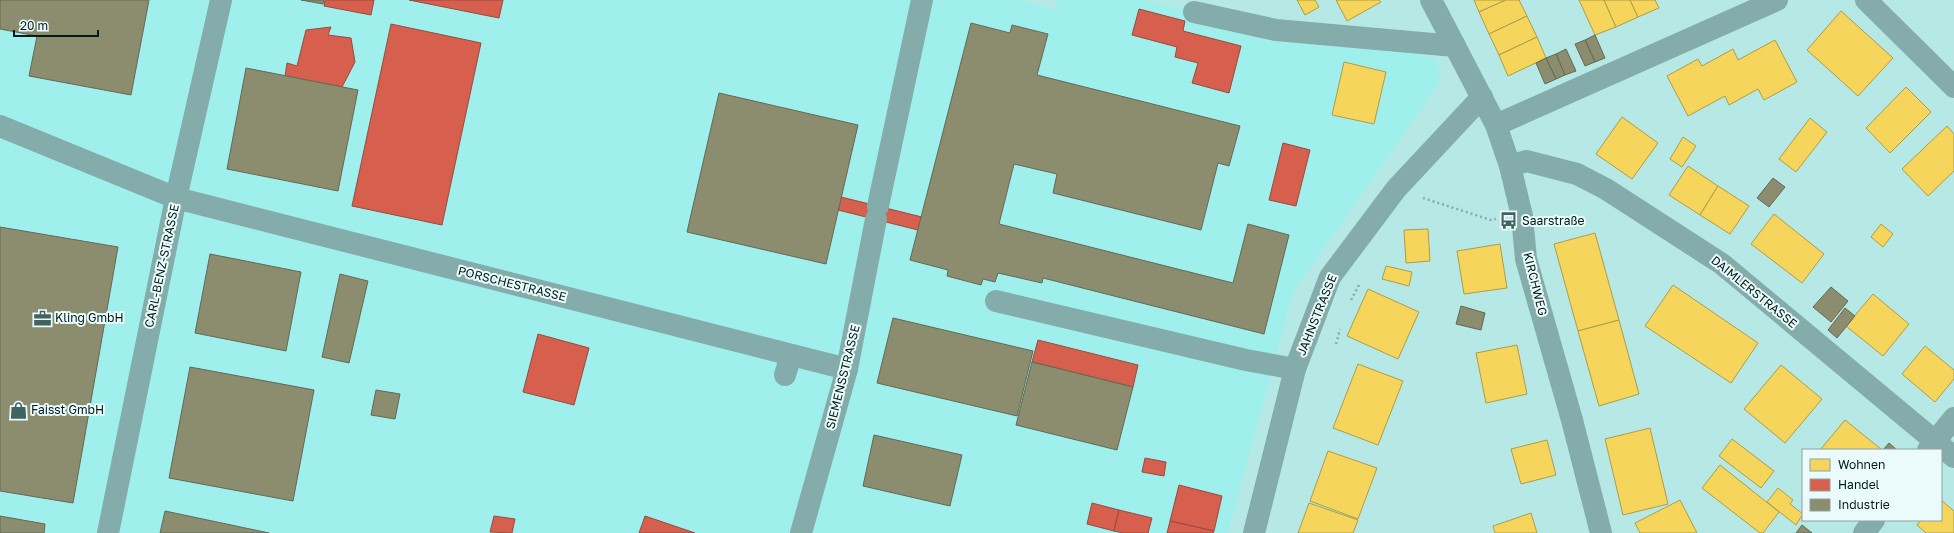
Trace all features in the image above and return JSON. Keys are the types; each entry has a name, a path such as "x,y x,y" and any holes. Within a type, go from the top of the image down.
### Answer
{"street":[{"name":"CARL-BENZ-STRASSE","path":"108,533 176,198 221,0"},
{"name":"SIEMENSSTRASSE","path":"802,533 848,369 877,213 922,0"},
{"name":"KIRCHWEG","path":"1431,0 1496,125 1510,166 1522,216 1526,259 1572,420 1601,533"},
{"path":"1496,125 1777,0"},
{"path":"1866,0 1954,87"},
{"path":"1194,12 1276,30 1455,46"},
{"name":"JAHNSTRASSE","path":"1254,533 1295,369 1330,277 1396,189 1482,97"},
{"name":"PORSCHESTRASSE","path":"0,126 176,198 788,365 848,369"},
{"name":"DAIMLERSTRASSE","path":"1510,166 1526,161 1576,174 1606,189 1722,264 1932,446"},
{"path":"996,301 1246,360 1295,369"},
{"path":"1932,446 1954,418"},
{"name":"DAIMLERSTRASSE","path":"1942,451 1954,457"},
{"path":"1864,533 1873,521"}],"path":[{"path":"1417,196 1491,220 1502,218"},
{"path":"1350,301 1360,281"},
{"path":"1336,344 1342,321"}],"shaded area":[{"path":"0,0 1019,0 1056,10 1057,0 1141,0 1179,8 1194,1 1272,20 1423,33 1419,55 1437,58 1440,82 1293,292 1228,533 0,533"}],"building: Wohnen":[{"path":"1297,0 1315,0 1319,7 1305,15"},
{"path":"1336,0 1379,0 1381,2 1347,21"},
{"path":"1474,0 1506,0 1479,12"},
{"path":"1506,0 1519,0 1527,16 1489,34 1479,12"},
{"path":"1579,0 1604,0 1616,27 1595,35"},
{"path":"1604,0 1630,0 1638,17 1616,27"},
{"path":"1630,0 1655,0 1659,8 1638,17"},
{"path":"1841,11 1893,58 1858,96 1807,50"},
{"path":"1527,16 1537,37 1499,55 1489,34"},
{"path":"1537,37 1546,58 1508,76 1499,55"},
{"path":"1775,40 1797,82 1764,100 1758,89 1729,105 1725,96 1688,116 1667,76 1698,59 1702,66 1733,49 1738,60"},
{"path":"1344,62 1386,72 1374,124 1332,115"},
{"path":"1906,87 1931,112 1890,153 1866,128"},
{"path":"1622,117 1658,143 1632,179 1596,154"},
{"path":"1810,118 1827,132 1796,172 1779,159"},
{"path":"1947,126 1954,134 1954,171 1928,196 1902,169"},
{"path":"1683,137 1696,146 1682,167 1670,159"},
{"path":"1688,166 1718,186 1700,215 1669,195"},
{"path":"1718,186 1749,206 1730,234 1700,215"},
{"path":"1774,214 1824,254 1802,283 1751,244"},
{"path":"1881,224 1893,234 1883,247 1871,237"},
{"path":"1428,229 1430,261 1406,263 1404,230"},
{"path":"1595,233 1619,320 1578,331 1554,244"},
{"path":"1500,244 1507,288 1464,294 1457,251"},
{"path":"1386,266 1412,272 1409,286 1382,279"},
{"path":"1673,285 1758,343 1731,383 1645,326"},
{"path":"1368,289 1419,312 1398,359 1347,336"},
{"path":"1873,294 1909,324 1883,356 1846,326"},
{"path":"1619,320 1639,394 1599,406 1578,331"},
{"path":"1517,345 1527,394 1486,403 1476,353"},
{"path":"1925,346 1954,370 1954,379 1935,402 1902,374"},
{"path":"1358,364 1403,381 1378,445 1333,428"},
{"path":"1781,365 1822,399 1785,443 1744,409"},
{"path":"1845,420 1881,449 1821,449"},
{"path":"1650,428 1668,504 1623,515 1605,439"},
{"path":"1732,439 1774,471 1761,488 1719,456"},
{"path":"1547,440 1556,475 1521,484 1511,449"},
{"path":"1328,451 1377,468 1358,519 1310,501"},
{"path":"1720,465 1779,512 1763,533 1760,533 1702,488"},
{"path":"1778,488 1793,500 1790,504 1802,513 1802,516 1796,525 1767,502"},
{"path":"1680,500 1697,533 1640,533 1635,523"},
{"path":"1942,501 1954,511 1954,533 1926,533 1917,525 1920,521 1942,521"},
{"path":"1309,503 1358,520 1353,533 1298,533"},
{"path":"1531,513 1537,533 1495,533 1493,526"}],"building: Handel":[{"path":"325,0 374,0 371,15 324,6"},
{"path":"409,0 503,0 499,18"},
{"path":"1139,9 1185,21 1183,31 1241,46 1229,93 1192,83 1198,63 1175,57 1177,47 1132,35"},
{"path":"391,24 481,43 442,225 352,206"},
{"path":"331,27 328,35 351,38 355,62 342,87 285,76 287,63 297,66 306,30"},
{"path":"1283,143 1310,150 1296,206 1269,200"},
{"path":"841,197 922,217 918,230 838,210"},
{"path":"538,334 589,348 574,405 523,392"},
{"path":"1038,340 1138,365 1133,387 1032,362"},
{"path":"1145,458 1166,462 1164,476 1142,472"},
{"path":"1179,485 1222,496 1214,531 1170,521"},
{"path":"1092,503 1119,510 1114,531 1087,524"},
{"path":"1119,510 1152,518 1148,533 1123,533 1114,531"},
{"path":"494,516 515,519 512,533 490,532"},
{"path":"645,516 695,533 639,533"},
{"path":"1170,521 1214,531 1213,533 1167,533"}],"building: Industrie":[{"path":"0,0 149,0 131,95 29,76 37,36 0,29"},
{"path":"301,0 324,0 323,4"},
{"path":"971,23 1010,33 1012,25 1048,34 1037,75 1240,126 1229,166 1218,163 1201,230 1053,193 1057,174 1014,164 999,224 1233,283 1248,224 1289,235 1264,334 1043,278 1042,283 998,273 995,282 983,279 981,285 947,276 948,270 910,260"},
{"path":"1595,35 1605,58 1595,62 1585,40"},
{"path":"1585,40 1595,62 1585,66 1575,44"},
{"path":"1566,49 1576,71 1565,75 1556,54"},
{"path":"1556,54 1565,75 1556,79 1546,58"},
{"path":"1546,58 1556,79 1545,84 1536,63"},
{"path":"246,68 358,90 338,191 227,169"},
{"path":"719,93 858,125 826,264 687,232"},
{"path":"1773,178 1785,187 1769,207 1757,198"},
{"path":"0,227 118,247 73,503 0,491"},
{"path":"210,254 301,272 286,351 195,333"},
{"path":"340,274 368,281 349,363 322,357"},
{"path":"1831,287 1848,301 1831,322 1813,307"},
{"path":"1461,306 1485,313 1481,330 1456,324"},
{"path":"1845,308 1855,316 1837,338 1828,330"},
{"path":"893,318 1033,351 1017,416 877,383"},
{"path":"1032,362 1133,387 1117,450 1016,425"},
{"path":"190,367 314,390 293,501 169,478"},
{"path":"376,390 400,394 395,419 371,415"},
{"path":"874,435 962,455 950,506 863,486"},
{"path":"1889,443 1896,449 1884,449"},
{"path":"165,511 269,533 160,533"},
{"path":"0,516 45,524 44,533 0,533"},
{"path":"1802,525 1812,533 1796,533"}],"place":[{"name":"Saarstraße","path":"1509,221"},
{"name":"Kling GmbH","path":"42,318"},
{"name":"Faisst GmbH","path":"18,410"}]}
